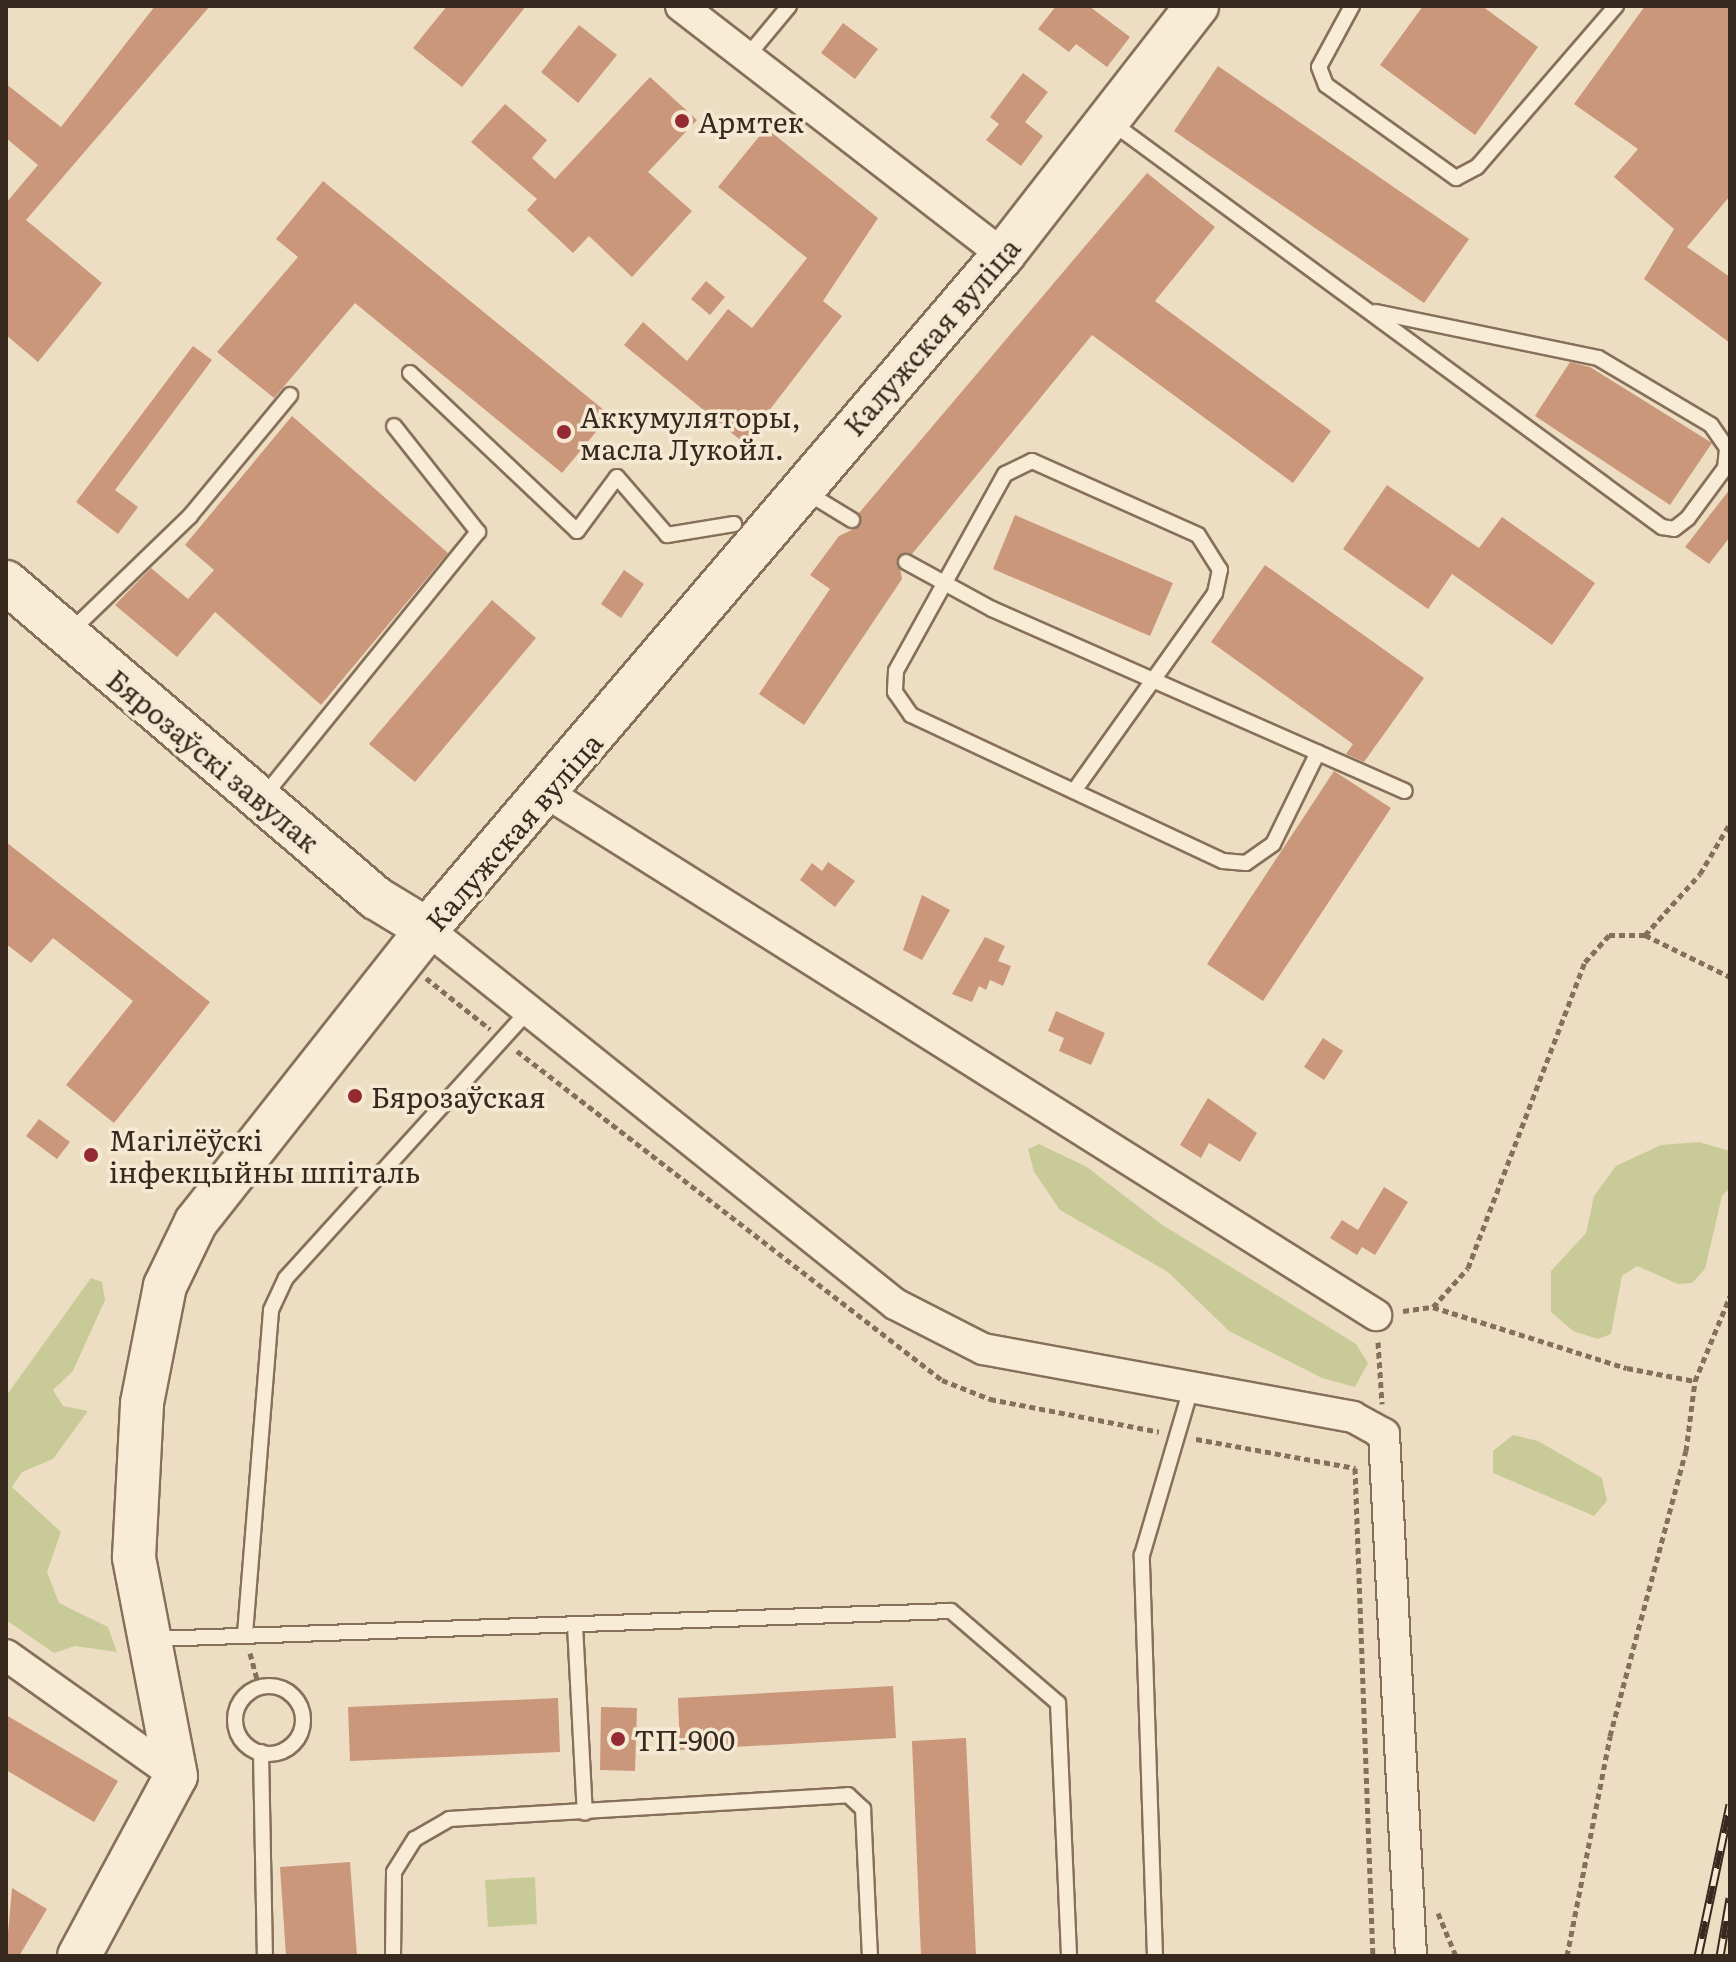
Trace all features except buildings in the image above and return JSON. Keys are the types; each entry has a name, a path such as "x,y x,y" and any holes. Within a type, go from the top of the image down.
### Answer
{"street":[{"path":"681,6 745,59 1003,255"},
{"name":"Калужская вуліца","path":"176,1776 134,1557 142,1403 165,1286 196,1222 415,944 547,793 799,488 1003,255 1197,6"},
{"name":"Бярозаўскі завулак","path":"6,582 376,898 415,944"},
{"path":"547,793 1376,1315"},
{"path":"415,944 528,1011 895,1304 983,1349 1353,1417 1384,1434 1411,1956"},
{"path":"6,1655 176,1776 79,1956"}],"lane":[{"path":"745,59 789,6"},
{"path":"1350,7 1319,67 1326,85 1456,178 1477,167 1616,6"},
{"path":"1110,121 1376,312 1662,527 1674,529 1688,518 1725,468 1727,448 1711,425 1598,358 1376,312"},
{"path":"410,373 577,531 617,477 667,535 734,524"},
{"path":"67,635 190,516 290,395"},
{"path":"261,799 478,532 394,426"},
{"path":"1074,791 1215,593 1220,570 1198,535 1032,461 1005,474 948,588 896,671 895,692 911,715 1223,861 1246,863 1273,844 1318,752"},
{"path":"799,488 852,520"},
{"path":"906,562 948,588 1405,791"},
{"path":"245,1634 271,1310 286,1278 505,1042 528,1011"},
{"path":"1155,1956 1142,1555 1191,1389"},
{"path":"148,1639 951,1611 1058,1703 1069,1956"},
{"path":"575,1625 585,1813"},
{"path":"259,1687 290,1693 302,1724 292,1744 261,1752 242,1741 235,1720 241,1700 259,1687"},
{"path":"261,1752 265,1956"},
{"path":"393,1956 394,1872 429,1826 585,1813 858,1800 870,1956"}],"path":[{"path":"1645,935 1700,874 1730,823"},
{"path":"1433,1307 1468,1268 1585,962 1609,935 1645,935 1730,977"},
{"path":"415,944 505,1042 942,1380 990,1399 1355,1468 1373,1956"},
{"path":"1567,1956 1610,1736 1686,1451 1695,1381 1730,1296"},
{"path":"1384,1434 1376,1315 1433,1307 1627,1368 1695,1381"},
{"path":"245,1634 259,1687"}],"green space":[{"path":"1699,1142 1730,1151 1730,1188 1722,1196 1705,1269 1692,1283 1678,1284 1637,1266 1622,1276 1611,1334 1598,1339 1573,1331 1551,1312 1551,1271 1586,1233 1594,1196 1616,1166 1661,1145"},
{"path":"1039,1144 1087,1167 1161,1224 1356,1344 1368,1363 1355,1387 1322,1378 1229,1331 1168,1272 1060,1210 1034,1172 1028,1149"},
{"path":"91,1278 102,1282 105,1300 73,1371 53,1390 63,1406 88,1411 53,1459 22,1472 12,1487 61,1532 47,1572 59,1603 108,1627 117,1652 75,1646 54,1653 6,1620 6,1396"},
{"path":"1513,1435 1538,1441 1602,1478 1607,1501 1594,1516 1493,1473 1493,1451"},
{"path":"535,1877 537,1924 488,1927 485,1880"}],"railway":[{"path":"1698,1956 1730,1804"},
{"path":"1720,1956 1730,1898"}],"place":[{"name":"Армтек","path":"682,121"},
{"name":"Аккумуляторы, масла Лукойл.","path":"564,432"},
{"name":"Бярозаўская","path":"355,1096"},
{"name":"Магілёўскі інфекцыйны шпіталь","path":"91,1155"},
{"name":"ТП-900","path":"618,1739"}]}
